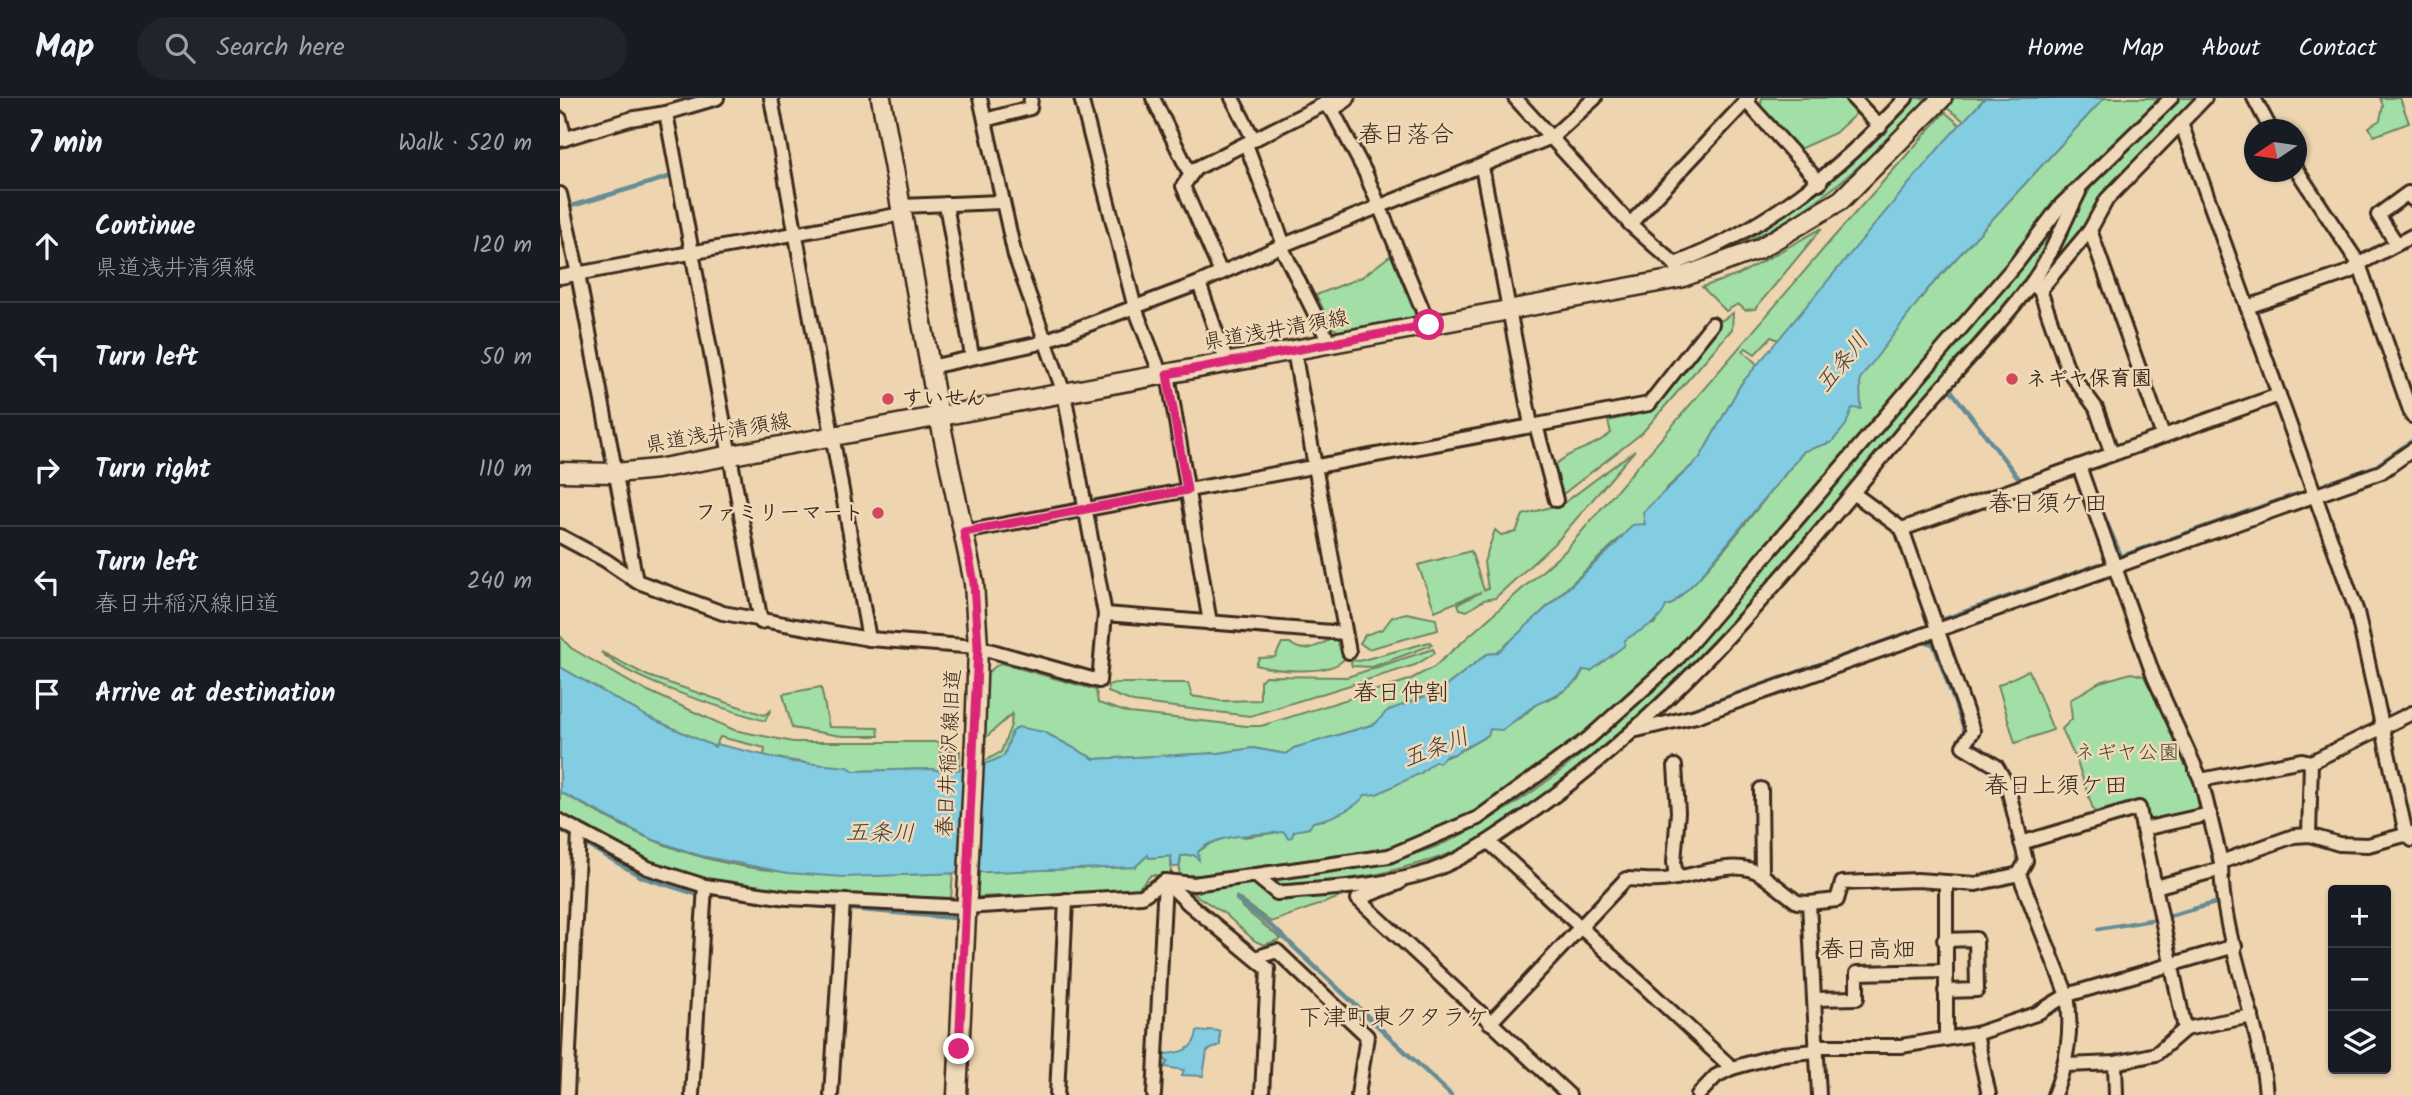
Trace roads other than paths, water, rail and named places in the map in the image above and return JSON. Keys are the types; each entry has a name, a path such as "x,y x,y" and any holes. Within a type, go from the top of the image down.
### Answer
{"main road":[{"name":"春日井稲沢線旧道","path":"881,98 939,416 974,583 978,647 975,738 957,1095"},
{"name":"県道浅井清須線","path":"560,472 616,473 832,437 1509,310 1759,249 1841,200 1942,98"}],"street":[{"path":"560,119 563,140 630,119 666,113 699,100 717,98"},
{"path":"771,98 869,639"},
{"path":"560,536 605,560 636,581 723,614 869,639 978,647 1099,681 1105,614 1064,393 1015,256 980,98"},
{"path":"985,120 1030,108 1031,98"},
{"path":"1081,98 1135,307 1164,374 1210,623"},
{"path":"1153,98 1189,172 1333,101 1429,325"},
{"path":"1232,98 1275,213 1271,214 1283,245 1330,344"},
{"path":"1515,98 1630,224 1677,271 1753,229 1820,183 1880,127 1906,98"},
{"path":"930,367 1036,344 1199,283 1283,245 1552,137 1595,98"},
{"path":"1853,98 1880,127"},
{"path":"560,821 648,868 705,886 787,898 843,901 966,898 1066,900 1142,896 1166,881 1194,884 1389,856 1478,818 1589,738 1677,659 2015,264 2061,205 2171,98"},
{"path":"1569,1095 1358,900 1431,871 1489,842 1576,780 1637,730 1739,627 1948,377 2090,230 2107,199 2205,98"},
{"path":"2254,98 2265,119"},
{"path":"1630,224 1747,100 1820,183"},
{"path":"666,113 761,622"},
{"path":"2155,887 2221,866 2294,836 2309,835 2339,844 2368,845 2410,836 2357,612 2181,123"},
{"path":"1482,167 1533,425 1556,500"},
{"path":"1195,169 1183,186 1221,273"},
{"path":"2305,182 2359,264 2412,416"},
{"path":"2082,184 2035,287 2068,370 2096,408 2112,454"},
{"path":"2397,244 2378,215 2408,193 2412,199"},
{"path":"560,194 578,274 636,581"},
{"path":"560,277 795,234 901,210 946,204 1001,202"},
{"path":"946,204 972,356"},
{"path":"2090,230 2163,436"},
{"path":"2247,307 2352,271 2359,264 2412,236"},
{"path":"1199,283 1227,363"},
{"path":"964,532 1649,404 1712,324"},
{"path":"1294,351 1349,652"},
{"path":"1902,529 2279,395"},
{"path":"1637,730 1696,716 2381,472 2412,450"},
{"path":"2078,466 2154,677 2202,780 2221,866 2225,906 2263,1061 2266,1095"},
{"path":"1490,1023 1626,879 1676,878 1708,870 1752,869 1797,902 1809,903 1837,900 1842,883 1917,880 1976,884 2019,874 2026,861 2007,784 1996,766 1963,746 1973,731 1902,529 1853,493"},
{"path":"1105,614 1345,633"},
{"path":"2202,780 2302,760 2311,762 2412,713"},
{"path":"2309,835 2311,762"},
{"path":"1675,766 1678,812 1674,862 1676,878"},
{"path":"1761,789 1762,875"},
{"path":"2021,843 2139,808 2185,1030"},
{"path":"2143,829 2210,814"},
{"path":"567,1095 579,832"},
{"path":"1489,842 1732,1068"},
{"path":"1255,875 1277,893 1369,883 1431,871"},
{"path":"2019,874 2067,995 2070,1012 2066,1065 2054,1095"},
{"path":"1166,881 1188,903 1268,969 1262,1095"},
{"path":"1154,1095 1166,881"},
{"path":"1946,883 1946,1039"},
{"path":"692,1095 705,886"},
{"path":"1057,1095 1066,900"},
{"path":"831,1095 843,901"},
{"path":"1809,903 1819,1095"},
{"path":"1944,940 1976,939 1977,990 1945,990"},
{"path":"1698,1095 1716,1076 1732,1068 1782,1054 1816,1048 1901,1046 1976,1034 2036,1014 2067,995 2235,946"},
{"path":"1255,958 1277,951 1367,1036 1358,1095"},
{"path":"1816,999 1857,998 1857,973 1945,971"},
{"path":"2066,1065 2115,1063 2156,1054 2185,1030 2252,1016"},
{"path":"1976,1034 1989,1095"},
{"path":"2115,1063 2116,1095"}],"water":[{"name":"五条川","path":"1985,98 2104,98 1928,289 1860,379 1861,409 1852,408 1846,425 1832,442 1804,451 1698,579 1672,604 1666,606 1654,622 1625,640 1624,646 1591,671 1583,670 1568,688 1534,706 1502,730 1490,729 1488,735 1446,756 1439,763 1435,761 1421,773 1377,794 1365,795 1342,813 1313,822 1309,828 1294,831 1292,837 1288,838 1284,832 1215,841 1198,852 1199,860 1194,855 1181,856 1179,867 1172,867 1171,856 1149,858 1148,855 1135,867 844,877 788,873 701,856 651,839 560,792 560,667 648,717 715,747 716,744 793,762 848,767 854,771 947,771 979,765 1004,756 1012,732 1018,727 1044,732 1094,759 1219,753 1253,748 1286,754 1294,748 1375,724 1387,711 1441,690 1487,654 1497,653 1614,546 1632,525 1645,524 1643,512 1700,458 1741,384 1944,142"},
{"path":"1197,1031 1220,1031 1220,1045 1207,1051 1203,1076 1182,1075 1184,1070 1165,1067 1168,1061 1163,1059 1163,1054 1186,1050 1196,1038"}],"waterway":[{"path":"568,207 669,177"},
{"path":"1950,389 2020,480 2082,458"},
{"path":"2323,485 2376,466 2412,441"},
{"path":"2119,557 2300,493"},
{"path":"2100,507 2121,556"},
{"path":"1944,619 2100,564"},
{"path":"1685,712 1924,627"},
{"path":"1927,642 1934,645 1966,734"},
{"path":"2205,822 2210,846"},
{"path":"560,829 573,837"},
{"path":"584,843 642,877 696,894"},
{"path":"2212,854 2214,867"},
{"path":"711,894 834,908"},
{"path":"1237,899 1276,930 1451,1095"},
{"path":"2165,917 2219,902"},
{"path":"850,909 954,918"},
{"path":"2098,929 2157,919"}],"place":[{"name":"ネギヤ保育園","path":"2012,379"},
{"name":"すいせん","path":"888,399"},
{"name":"ファミリーマート","path":"878,513"}],"district":[{"name":"春日落合","path":"1406,135"},
{"name":"春日須ケ田","path":"2048,504"},
{"name":"春日仲割","path":"1401,693"},
{"name":"春日上須ケ田","path":"2056,786"},
{"name":"春日高畑","path":"1868,950"},
{"name":"下津町東クタラケ","path":"1394,1018"}],"park label":[{"name":"ネギヤ公園","path":"2127,753"}]}
